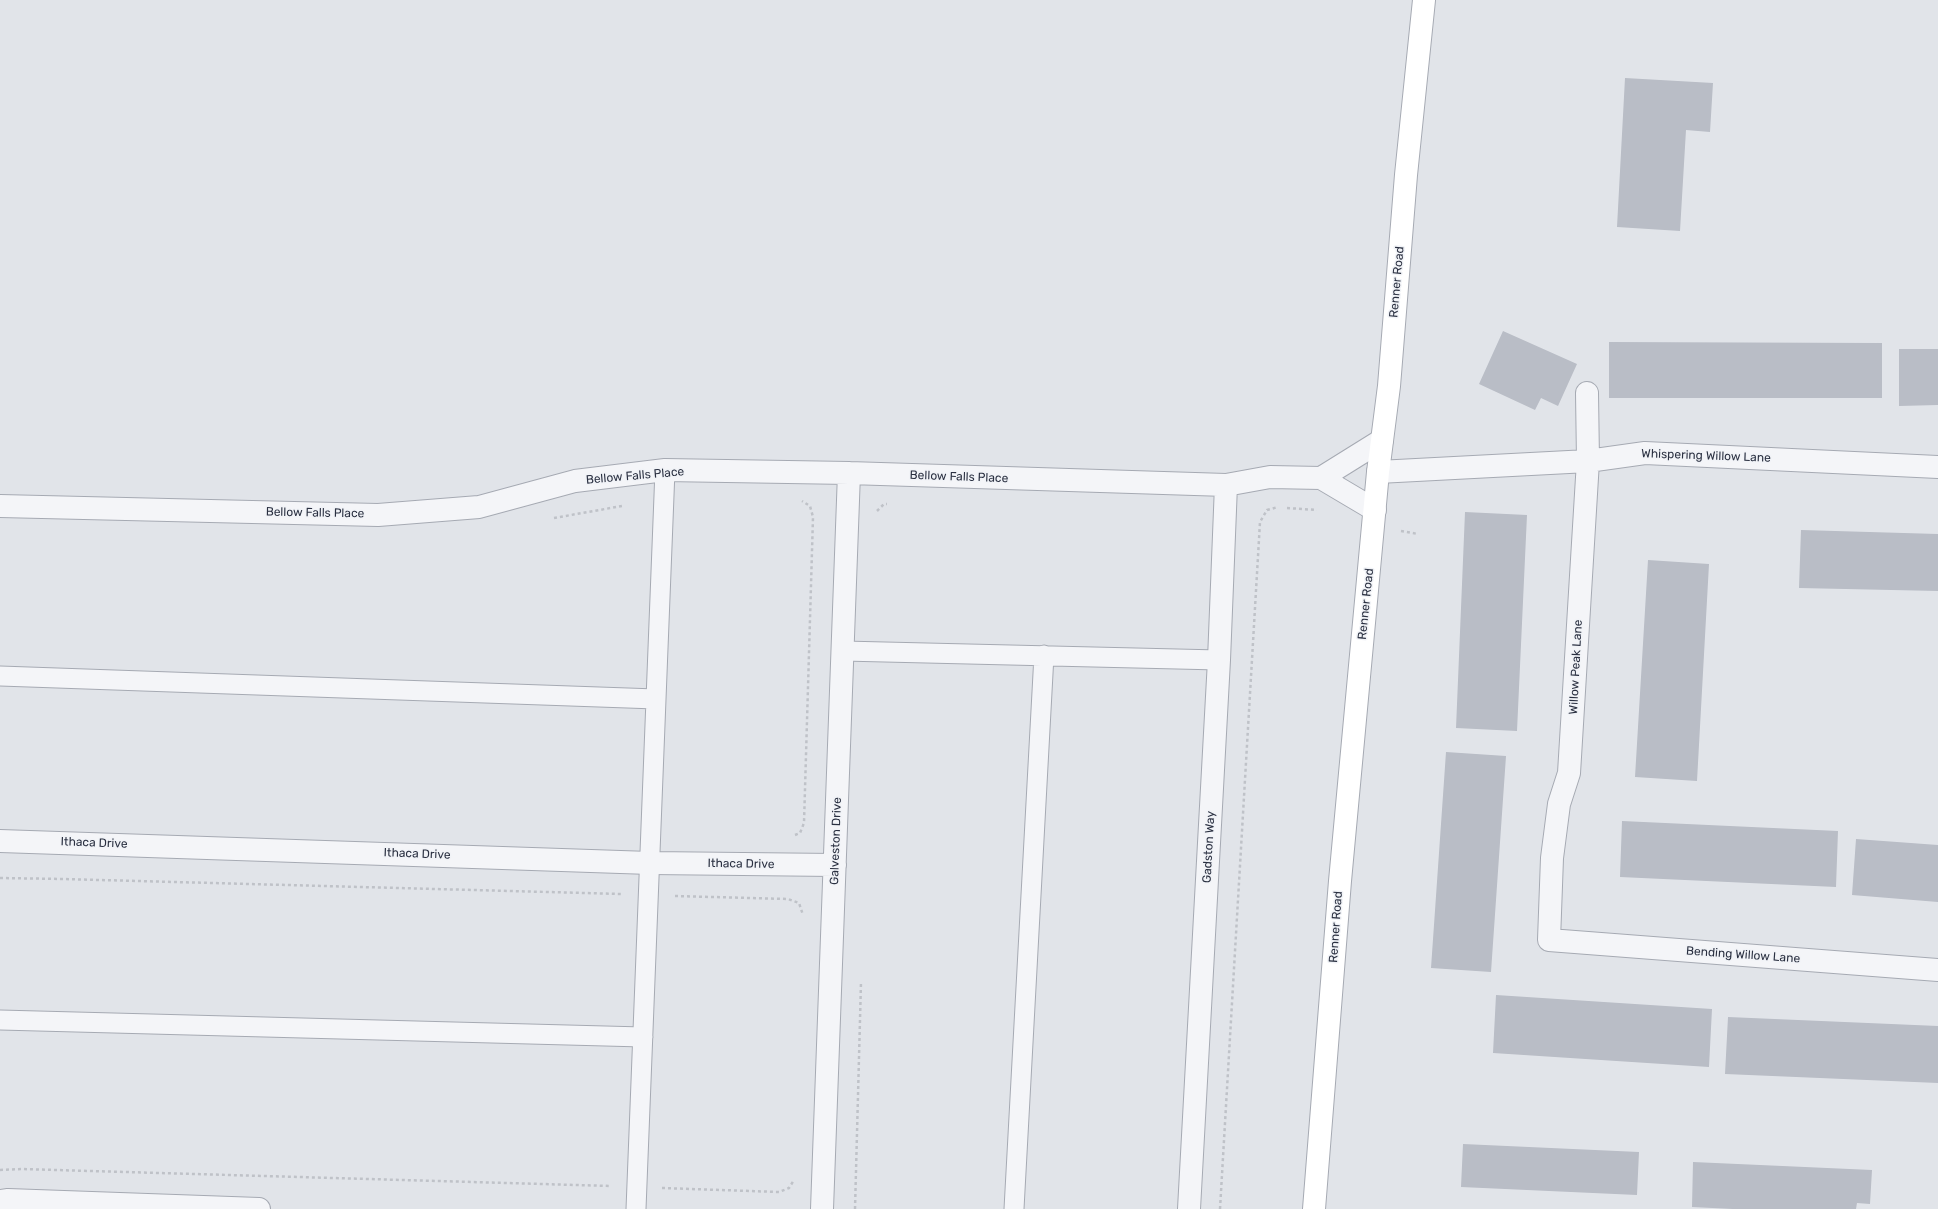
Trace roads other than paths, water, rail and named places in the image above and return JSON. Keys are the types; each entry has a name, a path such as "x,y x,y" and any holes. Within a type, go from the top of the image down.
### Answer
{"main road":[{"name":"Renner Road","path":"1314,1209 1340,881 1424,0"}],"street":[{"name":"Willow Peak Lane","path":"1548,940 1552,858 1559,804 1569,773 1588,461 1587,393"},
{"path":"1321,478 1382,440"},
{"name":"Whispering Willow Lane","path":"1378,472 1588,461 1645,453 1938,467"},
{"name":"Bellow Falls Place","path":"0,506 378,515 479,507 575,481 665,470 849,473 1226,485 1270,477 1321,478 1374,520"},
{"name":"Galveston Drive","path":"822,1209 849,473"},
{"name":"Gadston Way","path":"1189,1209 1219,660 1226,485"},
{"name":"Ithaca Drive","path":"0,841 650,863 835,865"},
{"name":"Bending Willow Lane","path":"1548,940 1938,970"},
{"path":"0,1201 8,1200 259,1209"}],"lane":[{"path":"636,1209 665,470"},
{"path":"843,651 1219,660"},
{"path":"1014,1209 1044,656"},
{"path":"0,676 656,699"},
{"path":"0,1020 643,1037"}]}
